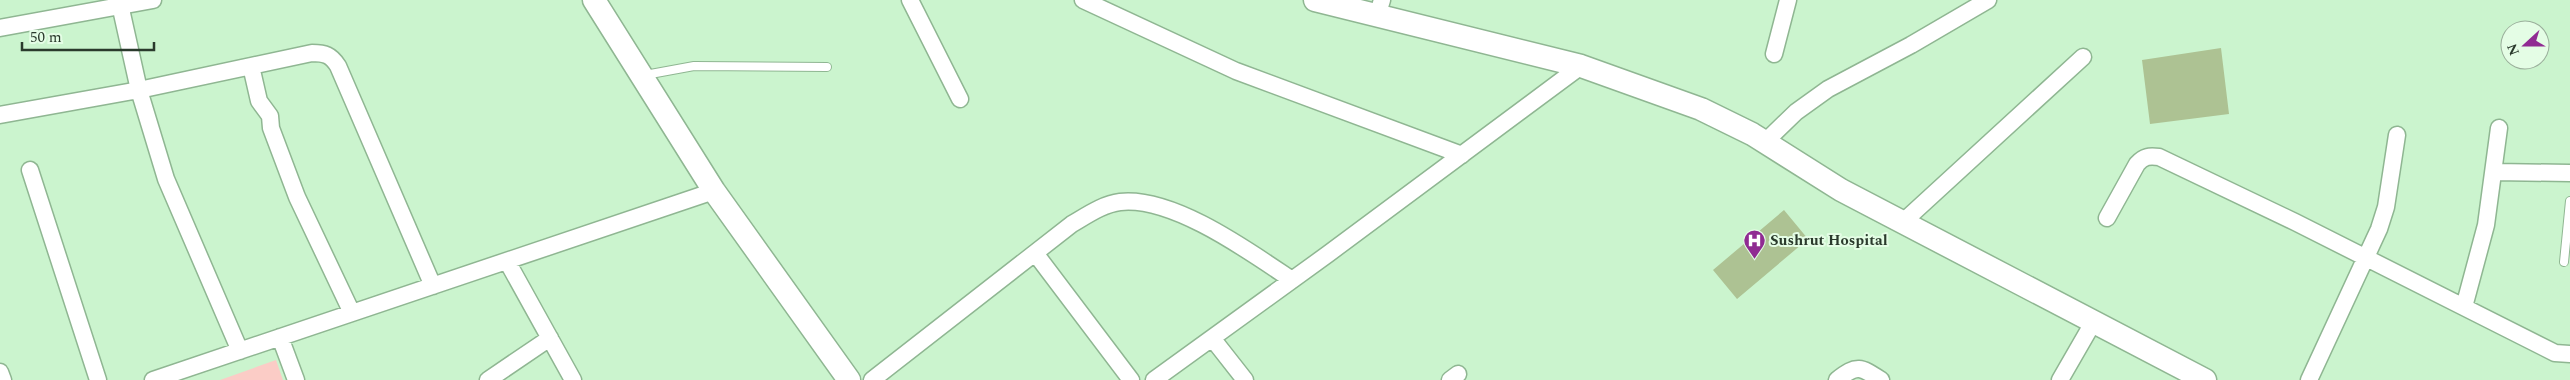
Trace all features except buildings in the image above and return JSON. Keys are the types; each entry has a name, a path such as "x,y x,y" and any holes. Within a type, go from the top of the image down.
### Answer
{"street":[{"path":"0,28 120,3 153,0"},
{"path":"594,0 714,191 849,380"},
{"path":"910,0 960,99"},
{"path":"1083,0 1236,70 1462,155"},
{"path":"1315,0 1380,8 1581,66 1701,109 1765,142 1841,190 2205,380"},
{"path":"1774,54 1788,0"},
{"path":"1765,142 1796,112 1828,89 1911,46 1988,0"},
{"path":"120,3 139,90 166,179 240,351"},
{"path":"0,115 139,90 312,53 324,53 332,56 433,286"},
{"path":"1903,222 1957,170 2083,57"},
{"path":"251,66 259,101 270,116 271,128 297,197 352,313"},
{"path":"1154,380 1581,66"},
{"path":"2464,307 2486,225 2495,172 2499,128"},
{"path":"2309,380 2379,229 2386,207 2398,135"},
{"path":"2107,218 2137,164 2142,158 2150,156 2167,161 2365,257 2556,353 2570,354"},
{"path":"30,170 98,380"},
{"path":"2495,172 2570,173"},
{"path":"152,380 714,191"},
{"path":"872,380 1072,224 1095,211 1119,202 1143,202 1178,214 1231,240 1292,280"},
{"path":"1035,253 1130,380"},
{"path":"507,261 573,380"},
{"path":"2060,380 2094,322"},
{"path":"280,337 296,380"},
{"path":"488,380 550,338"},
{"path":"1212,338 1245,380"},
{"path":"1837,380 1852,369 1860,368 1881,380"},
{"path":"0,372 2,380"}],"lane":[{"path":"641,76 694,66 827,67"},
{"path":"2564,262 2570,201"}],"shaded area":[{"path":"276,360 283,380 220,380"}],"place":[{"name":"Sushrut Hospital","path":"1754,259"}]}
